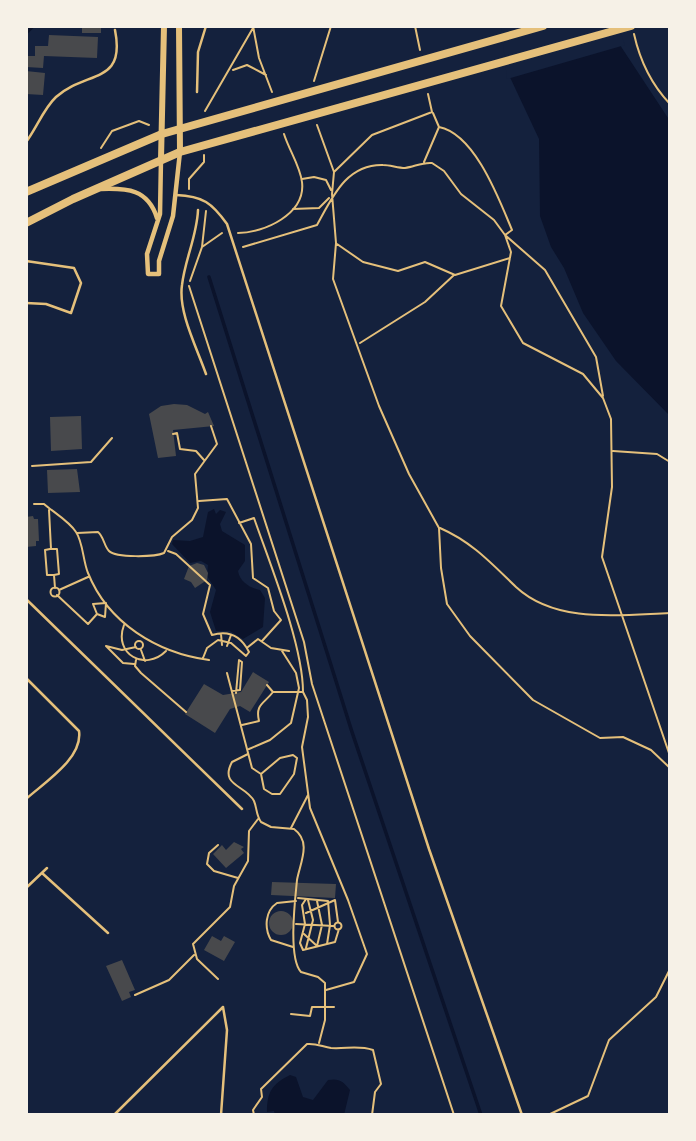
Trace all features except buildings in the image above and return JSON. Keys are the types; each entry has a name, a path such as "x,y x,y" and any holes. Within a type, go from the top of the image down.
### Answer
{"main road":[{"path":"26,192 162,134 543,26"},
{"path":"26,223 180,152 631,26"}],"street":[{"path":"164,26 158,220 147,254 148,274 159,274 159,261 173,216 176,195 180,152 179,26"},
{"path":"93,190 137,191 149,200 158,220"}],"lane":[{"path":"197,92 198,52 206,26"},
{"path":"26,142 54,99 73,84 109,70 117,58 115,30"},
{"path":"176,195 201,197 212,203 230,233 429,849 522,1115"},
{"path":"198,210 197,228 181,288 184,311 206,374"},
{"path":"26,261 74,268 80,283 71,313 46,304 26,303"},
{"path":"26,599 242,809"},
{"path":"26,678 79,731 81,743 75,753 26,799"},
{"path":"26,888 47,868"},
{"path":"42,873 108,933"},
{"path":"114,1115 223,1007 227,1030 221,1115"}],"path":[{"path":"314,89 313,75 323,57 331,26"},
{"path":"415,26 420,51"},
{"path":"631,26 638,55 655,88 670,104"},
{"path":"205,110 231,71 253,27"},
{"path":"253,27 257,51 273,98"},
{"path":"231,71 247,65 267,75"},
{"path":"424,163 439,127 432,112 427,88"},
{"path":"334,172 372,135 432,112"},
{"path":"234,247 249,247 284,233 317,225 332,194 334,172 317,130 316,117"},
{"path":"101,148 112,131 139,121 149,125"},
{"path":"439,127 452,129 486,172 512,230 505,235"},
{"path":"284,132 302,179 299,198 292,209 267,228 215,236 202,247 189,285 304,642 312,684 454,1115"},
{"path":"194,170 204,162"},
{"path":"292,209 319,208 344,181 366,167 381,164 406,168 432,163 444,171 461,194 494,220 505,235 545,270 596,357 603,398 611,419 609,526 603,557 670,756"},
{"path":"302,179 314,177 330,184 336,243 333,279 359,344 379,406 409,474 439,528 441,568 447,604 470,636 533,700 600,738 623,737 651,750 670,768"},
{"path":"505,235 510,258 501,306 523,342 583,374 603,398"},
{"path":"336,243 363,262 398,271 425,262 455,275"},
{"path":"359,344 425,302 455,275 510,258"},
{"path":"166,551 172,537 192,520 199,501 194,478 217,444 211,426"},
{"path":"173,433 177,433 180,449 196,451 204,461"},
{"path":"32,466 91,463 112,438"},
{"path":"612,451 657,454 670,462"},
{"path":"199,501 225,498 251,544 253,578 268,588 274,611 281,620 262,640"},
{"path":"34,504 44,504 77,533 89,576 106,603 125,623 144,638 167,650 209,660"},
{"path":"49,509 51,549"},
{"path":"239,523 254,518 298,656 303,692 307,700 308,717 302,747 310,808 367,954 354,982 325,989"},
{"path":"439,528 463,538 495,564 518,589 559,613 670,613"},
{"path":"77,533 99,532 109,551 117,555 135,554 149,558 166,551 176,554 208,583 203,614 212,635 232,634 248,648 249,653 246,656 229,642 222,640 210,645 203,659"},
{"path":"51,549 57,549 59,574 47,575 45,550 51,549"},
{"path":"54,575 55,588 51,594 57,595 88,624 97,614"},
{"path":"57,595 59,590 89,576"},
{"path":"55,588 59,590"},
{"path":"106,603 105,617 97,614 93,604 106,603"},
{"path":"125,623 121,635 124,650 136,660 159,658 167,650"},
{"path":"221,633 222,645"},
{"path":"227,646 232,634"},
{"path":"136,647 137,642 144,638"},
{"path":"248,648 258,639 282,651 289,651"},
{"path":"140,649 144,646 141,642"},
{"path":"145,661 140,649 136,647 124,650 106,646 123,663 135,664 148,680 166,691 186,712"},
{"path":"282,651 296,673 299,693 290,726 232,762 229,776 235,787 253,799 258,818 271,827 291,829 302,837 294,947 296,967 303,974 321,978 325,989 319,1044"},
{"path":"135,664 136,660"},
{"path":"232,692 240,690 242,662 239,660 236,693"},
{"path":"227,673 252,768 261,774 264,789 272,794 280,794 294,774 297,758 289,755 280,758 261,774"},
{"path":"267,685 273,692"},
{"path":"242,725 259,721 259,701 273,692 303,692"},
{"path":"291,829 308,794"},
{"path":"135,995 169,980 195,954 196,939 228,911 248,861 249,831 258,818"},
{"path":"218,845 207,857 207,864 218,873 239,878"},
{"path":"294,947 275,943 267,928 269,912 273,905 297,899 328,903"},
{"path":"306,949 313,925 312,911 307,899"},
{"path":"306,949 300,943 305,924 302,905 307,899"},
{"path":"316,900 322,925 317,947"},
{"path":"304,914 336,901 338,922 342,926 336,941 306,949"},
{"path":"327,944 330,925 328,903"},
{"path":"334,926 338,922"},
{"path":"295,923 330,925 339,929"},
{"path":"303,933 317,947"},
{"path":"195,954 218,979"},
{"path":"548,1115 588,1096 609,1040 656,997 670,969"},
{"path":"291,1014 310,1016 312,1007 334,1007"},
{"path":"254,1115 253,1110 262,1097 261,1089 278,1069 307,1044 319,1044 329,1048 362,1046 373,1051 381,1084 375,1093 372,1115"}],"water":[{"path":"618,42 670,121 670,416 616,361 583,313 564,268 551,247 540,216 539,139 508,73"},
{"path":"214,509 216,514 220,510 226,512 220,524 222,531 245,545 245,561 238,571 241,578 249,586 260,590 265,598 263,627 243,639 230,631 216,631 210,612 216,590 207,576 208,565 201,561 190,563 172,544 173,540 190,541 203,537 208,512"},
{"path":"290,1075 296,1077 303,1097 313,1100 328,1080 343,1082 350,1090 344,1115 275,1115 274,1111 267,1112 272,1089"}],"pier":[{"path":"501,26 618,26 625,45 507,79"}],"waterway":[{"path":"26,33 33,26"},
{"path":"209,277 352,732 481,1115"}]}
